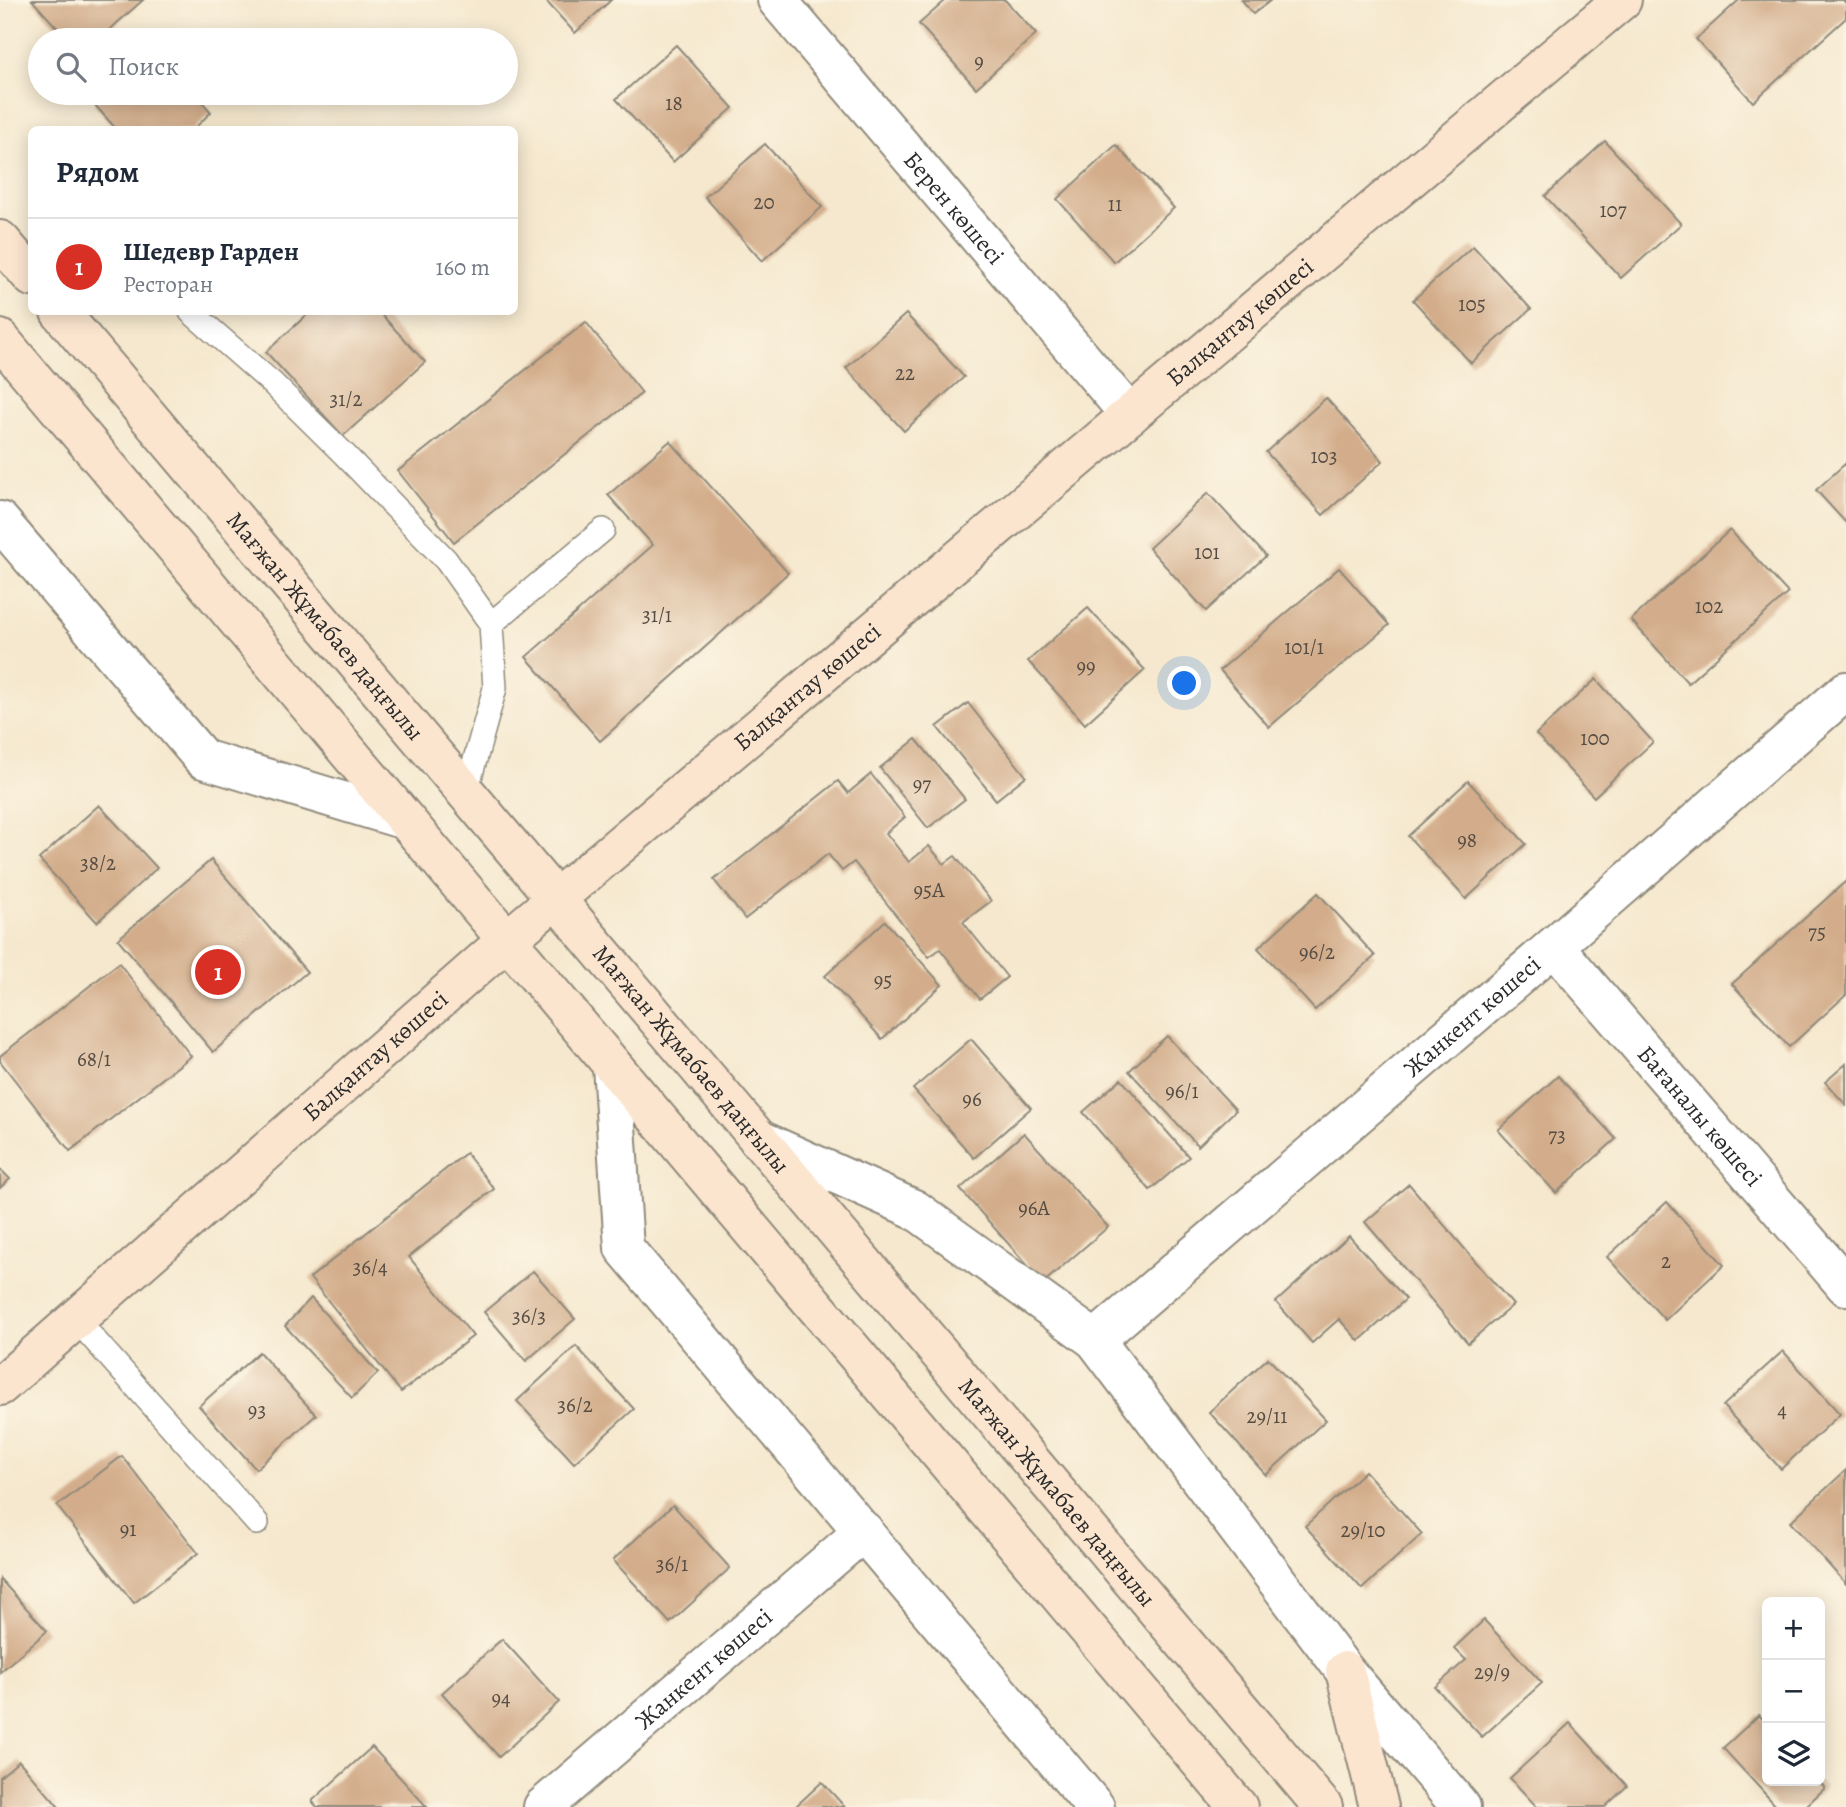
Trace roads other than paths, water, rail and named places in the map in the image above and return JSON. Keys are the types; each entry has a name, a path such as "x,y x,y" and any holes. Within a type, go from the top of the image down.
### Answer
{"main road":[{"name":"Балқантау көшесі","path":"0,1385 507,940 1130,415 1613,3"},
{"path":"0,240 28,272"},
{"name":"Мағжан Жұмабаев даңғылы","path":"63,315 1322,1807"},
{"path":"0,339 1238,1807"},
{"path":"1345,1671 1379,1807"}],"street":[{"name":"Берен көшесі","path":"777,0 1130,415"},
{"path":"0,521 203,758 405,820"},
{"name":"Жанкент көшесі","path":"1095,1340 1846,691"},
{"name":"Бағаналы көшесі","path":"1554,946 1846,1286"},
{"path":"612,1065 624,1248 1095,1807"},
{"path":"758,1139 914,1209 1095,1340 1345,1671 1461,1807"},
{"name":"Жанкент көшесі","path":"543,1807 864,1531"}],"lane":[{"path":"194,315 281,392 446,560 491,624 495,688 466,792"},
{"path":"491,624 603,530"},
{"path":"76,1319 257,1523"}],"place":[{"name":"Шедевр Гарден","path":"218,972"}]}
